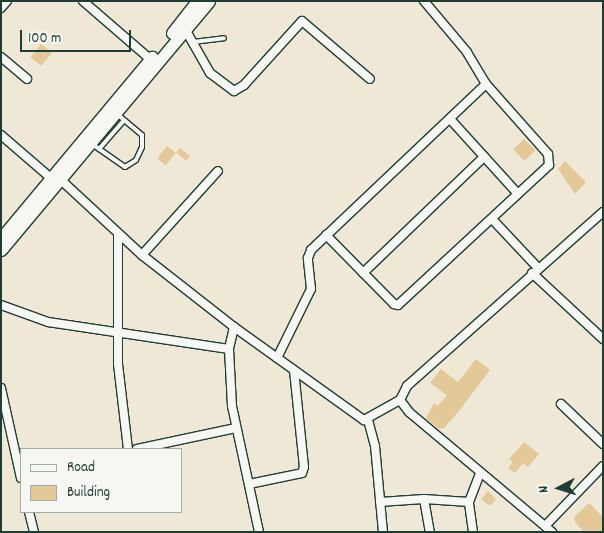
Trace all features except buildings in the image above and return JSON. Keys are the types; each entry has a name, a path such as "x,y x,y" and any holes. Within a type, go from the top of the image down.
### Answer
{"main road":[{"path":"1,250 57,180 95,147 103,130 150,59 204,2"},
{"path":"1,238 103,130 121,117 204,2"}],"street":[{"path":"1,8 7,1"},
{"path":"83,1 150,59"},
{"path":"326,235 394,304 398,305 492,219 551,159 486,84 467,52 424,1"},
{"path":"185,29 210,73 234,91 238,90 302,20 370,79"},
{"path":"1,57 27,79"},
{"path":"277,358 311,289 308,258 311,250 486,84"},
{"path":"450,119 518,194"},
{"path":"1,135 57,180 142,254 234,327 294,371 368,420 375,446 383,532"},
{"path":"363,273 484,157"},
{"path":"142,254 218,171"},
{"path":"368,420 400,400 407,386 535,270 603,212"},
{"path":"492,219 535,270 603,339"},
{"path":"118,234 118,334 128,448"},
{"path":"1,305 48,322 118,334 229,349"},
{"path":"234,327 229,349 232,406 259,532"},
{"path":"249,484 302,473 304,467 294,371"},
{"path":"1,388 20,469"},
{"path":"400,400 403,407 552,532"},
{"path":"561,404 603,444"},
{"path":"142,448 236,428"},
{"path":"545,526 603,466"},
{"path":"473,532 469,502 480,472"},
{"path":"380,502 424,499 469,502"},
{"path":"424,499 430,532"},
{"path":"29,513 34,532"}],"lane":[{"path":"193,42 224,38"},
{"path":"95,147 125,167 136,160 142,147 142,135 121,117"}]}
